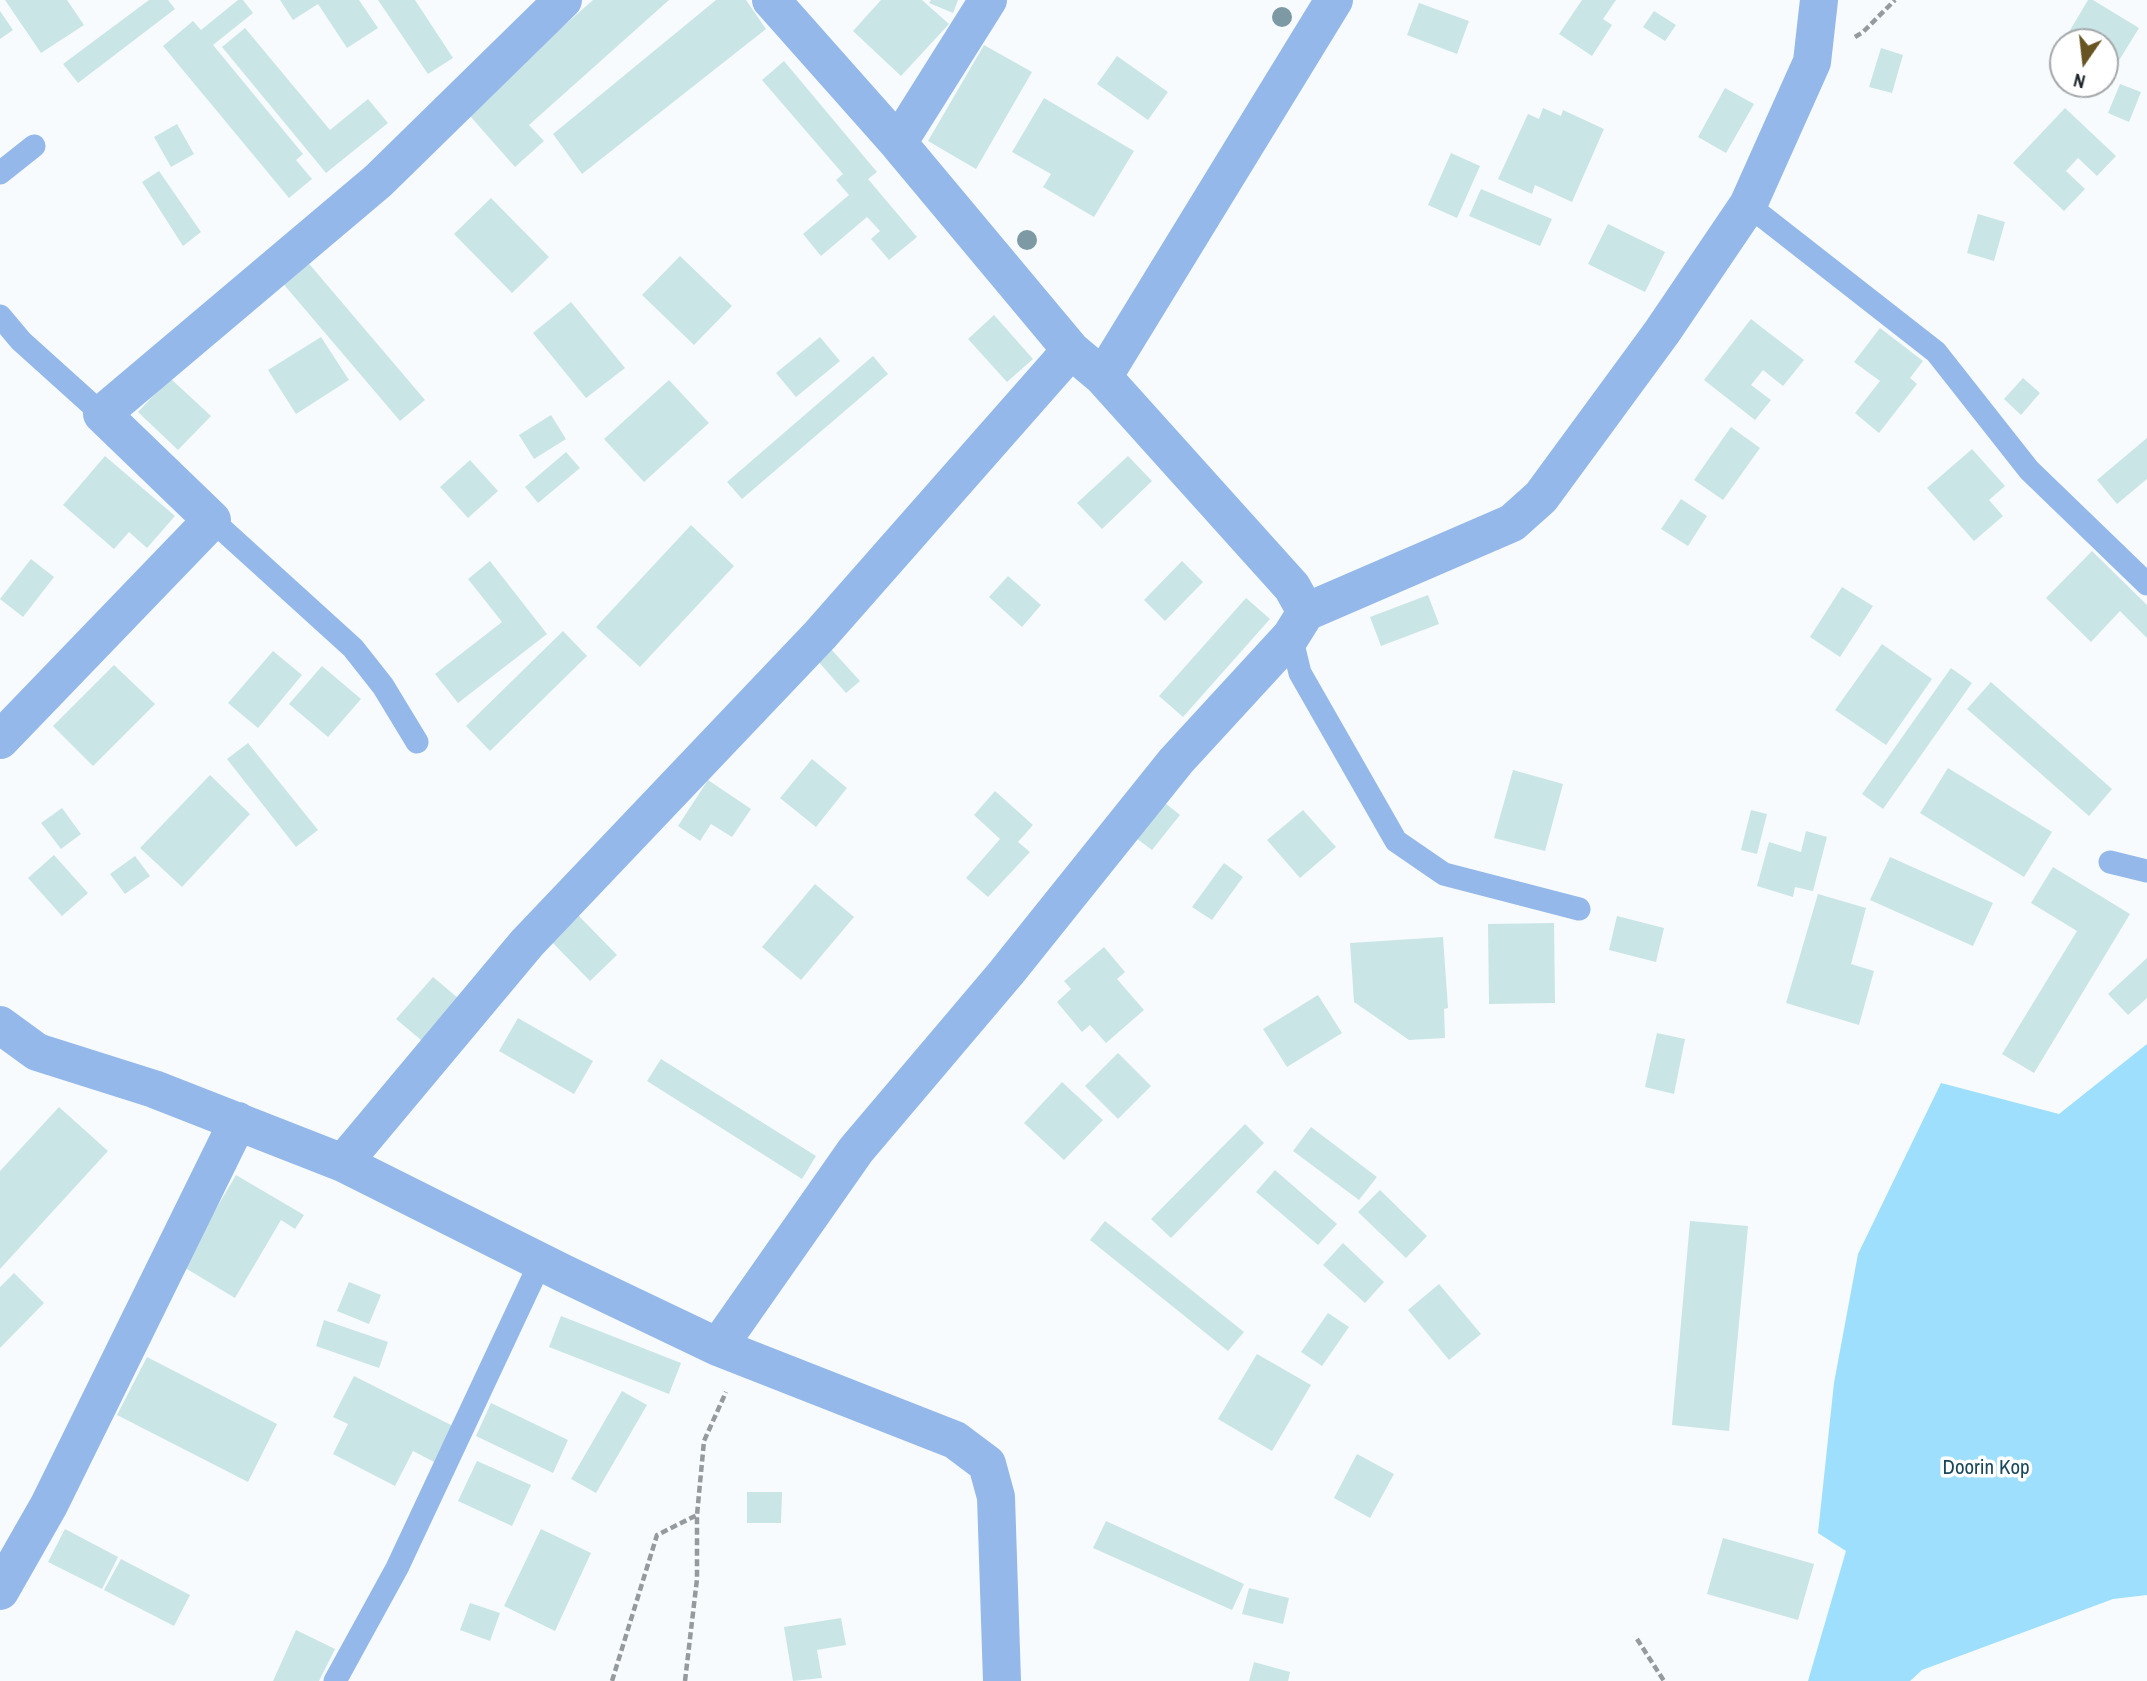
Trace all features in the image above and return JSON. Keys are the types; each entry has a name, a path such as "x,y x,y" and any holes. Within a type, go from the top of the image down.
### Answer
{"street":[{"path":"0,740 212,520 102,414 378,181 563,0"},
{"path":"771,0 898,143 1071,350 1103,377 1292,587 1299,624"},
{"path":"898,143 988,0"},
{"path":"1103,377 1334,0"},
{"path":"730,1352 856,1150 1006,973 1176,761 1299,624 1513,523 1541,497 1662,332 1748,205 1812,62 1819,0"},
{"path":"343,1163 527,943 820,635 1071,350"},
{"path":"0,1025 37,1052 154,1089 343,1163 730,1352 955,1440 987,1464 996,1497 1002,1681"},
{"path":"0,1591 49,1504 238,1121"}],"lane":[{"path":"0,173 34,146"},
{"path":"1748,205 1936,352 2029,470 2147,584"},
{"path":"0,316 21,341 102,414"},
{"path":"212,520 352,648 383,686 417,742"},
{"path":"1299,624 1300,674 1396,841 1444,874 1579,909"},
{"path":"2110,862 2147,870"},
{"path":"335,1681 397,1568 541,1261"}],"path":[{"path":"685,1681 697,1579 697,1515 704,1441 730,1352"},
{"path":"612,1681 657,1535 697,1515"},
{"path":"1637,1639 1664,1681"}],"green space":[{"name":"Doorin Kop","path":"2147,1044 2147,1595 2113,1599 1922,1670 1910,1681 1808,1681 1846,1551 1818,1533 1834,1383 1858,1254 1941,1083 2059,1114"}],"building":[{"path":"5,0 67,0 84,25 41,53"},
{"path":"149,0 168,0 175,9 78,83 63,64"},
{"path":"238,0 243,0 253,13 213,45 303,154 296,160 312,179 289,198 163,46 193,21 201,30"},
{"path":"280,0 359,0 378,28 347,48 318,4 293,20"},
{"path":"378,0 415,0 453,58 428,74"},
{"path":"593,0 669,0 529,125 544,141 515,167 463,108 535,51"},
{"path":"716,0 746,0 766,29 582,174 553,134"},
{"path":"881,0 922,0 949,24 901,76 853,31"},
{"path":"931,0 958,0 953,13 929,3"},
{"path":"1582,0 1616,0 1603,19 1612,25 1592,56 1559,34"},
{"path":"2088,0 2093,0 2139,28 2119,60 2119,28 2071,28"},
{"path":"1419,3 1469,21 1457,54 1407,35"},
{"path":"0,11 13,30 0,39"},
{"path":"1654,11 1676,25 1665,41 1643,27"},
{"path":"245,28 330,130 368,99 388,123 326,173 222,47"},
{"path":"984,45 1032,72 976,169 928,141"},
{"path":"1881,48 1903,55 1892,93 1869,87"},
{"path":"1117,56 1168,92 1148,120 1097,84"},
{"path":"784,61 877,172 868,179 917,237 889,260 871,239 880,231 867,217 821,256 803,234 849,195 836,180 843,174 762,80"},
{"path":"2120,84 2141,92 2129,122 2108,113 2114,98 2119,98"},
{"path":"1725,88 1754,104 1726,153 1698,137"},
{"path":"1044,98 1134,151 1094,217 1043,187 1051,174 1012,152"},
{"path":"1543,108 1561,116 1563,110 1604,129 1572,202 1535,185 1532,194 1498,179 1528,114 1539,119"},
{"path":"2065,108 2116,156 2097,176 2078,158 2066,171 2085,189 2064,211 2013,163"},
{"path":"177,124 194,154 171,167 154,137"},
{"path":"1451,153 1480,166 1457,218 1428,205"},
{"path":"159,171 201,232 183,246 142,182"},
{"path":"1481,189 1552,219 1540,246 1469,216"},
{"path":"491,198 549,257 512,293 454,234"},
{"path":"1978,214 2005,222 1994,261 1967,253"},
{"path":"1608,224 1665,252 1645,292 1588,264"},
{"path":"680,256 732,306 694,345 642,295"},
{"path":"305,259 425,400 400,421 280,280"},
{"path":"571,302 625,368 586,398 533,333"},
{"path":"994,315 1033,359 1007,382 968,339"},
{"path":"1751,319 1804,360 1783,386 1763,370 1751,385 1771,400 1755,420 1704,380"},
{"path":"1880,328 1923,361 1910,378 1917,384 1879,433 1855,413 1880,381 1854,362"},
{"path":"321,337 349,380 296,414 268,370"},
{"path":"820,337 840,361 796,397 776,373"},
{"path":"873,356 888,374 742,499 727,482"},
{"path":"170,378 211,416 178,450 138,412"},
{"path":"2023,378 2040,393 2021,415 2004,399"},
{"path":"669,380 709,423 644,482 604,439"},
{"path":"551,415 566,439 534,459 519,435"},
{"path":"1731,427 1760,448 1723,500 1694,480"},
{"path":"2147,438 2147,479 2117,504 2097,480"},
{"path":"1972,449 2005,486 1989,500 2003,516 1974,541 1927,488"},
{"path":"566,452 580,468 538,503 525,487"},
{"path":"105,456 175,516 147,548 129,532 114,549 63,505"},
{"path":"1128,456 1152,481 1102,529 1077,503"},
{"path":"470,460 498,491 468,518 440,487"},
{"path":"1681,499 1707,516 1688,546 1661,529"},
{"path":"691,525 734,566 640,667 596,627"},
{"path":"2092,551 2147,605 2147,638 2120,611 2091,642 2046,598"},
{"path":"31,559 54,577 23,617 0,599"},
{"path":"490,561 547,634 458,703 435,674 502,622 468,579"},
{"path":"1182,561 1203,582 1165,621 1144,600"},
{"path":"1008,576 1041,605 1022,627 989,597"},
{"path":"1842,587 1873,606 1840,657 1810,637"},
{"path":"1428,595 1439,624 1381,646 1370,617"},
{"path":"1246,598 1270,619 1183,717 1159,696"},
{"path":"563,631 587,656 490,751 466,726"},
{"path":"1882,644 1932,679 1886,745 1835,710"},
{"path":"830,648 860,681 846,693 817,660"},
{"path":"273,651 302,675 258,728 228,703"},
{"path":"114,665 155,704 93,766 53,726"},
{"path":"322,666 361,699 328,737 289,704"},
{"path":"1951,668 1972,683 1883,809 1862,794"},
{"path":"1991,682 2112,789 2089,816 1967,709"},
{"path":"248,743 318,830 296,847 227,759"},
{"path":"812,759 847,788 816,827 780,798"},
{"path":"1948,768 2052,832 2024,877 1920,813"},
{"path":"1513,770 1563,784 1545,851 1494,838"},
{"path":"210,775 250,814 182,887 140,848"},
{"path":"708,780 751,809 732,837 711,824 700,841 678,826"},
{"path":"995,791 1033,825 1018,842 1030,852 988,897 966,878 1000,839 974,815"},
{"path":"1160,799 1180,815 1152,850 1132,835"},
{"path":"62,808 81,834 61,849 41,823"},
{"path":"1303,810 1336,847 1300,878 1267,840"},
{"path":"1751,810 1767,814 1757,854 1741,850"},
{"path":"1806,831 1827,837 1813,891 1795,887 1793,897 1757,886 1769,842 1801,852"},
{"path":"54,855 88,893 62,916 28,878"},
{"path":"135,856 150,876 125,894 110,874"},
{"path":"1890,857 1993,903 1973,946 1870,900"},
{"path":"1224,863 1243,877 1212,920 1192,907"},
{"path":"2053,867 2130,914 2034,1073 2002,1054 2077,931 2031,903"},
{"path":"815,884 854,917 801,980 762,947"},
{"path":"1818,894 1866,908 1851,964 1874,971 1859,1025 1786,1003"},
{"path":"577,914 617,955 590,981 550,940"},
{"path":"1617,916 1664,928 1656,962 1609,950"},
{"path":"1554,923 1555,1003 1489,1004 1488,924"},
{"path":"1443,937 1448,1008 1444,1009 1445,1038 1409,1040 1354,1002 1350,943"},
{"path":"1104,947 1125,972 1117,979 1144,1010 1106,1043 1090,1025 1082,1032 1057,1002 1071,989 1064,981"},
{"path":"2147,958 2147,998 2128,1015 2108,994"},
{"path":"433,977 464,1003 427,1045 396,1019"},
{"path":"1318,995 1342,1033 1287,1067 1263,1029"},
{"path":"518,1018 593,1061 574,1094 499,1051"},
{"path":"1657,1033 1685,1039 1674,1094 1645,1087"},
{"path":"1118,1053 1151,1086 1118,1119 1085,1086"},
{"path":"661,1059 816,1156 802,1179 647,1081"},
{"path":"1062,1082 1103,1120 1064,1160 1024,1123"},
{"path":"59,1107 108,1151 0,1269 0,1171"},
{"path":"1245,1124 1264,1143 1171,1238 1151,1219"},
{"path":"1311,1127 1377,1177 1359,1200 1293,1151"},
{"path":"1275,1170 1337,1224 1318,1245 1256,1192"},
{"path":"236,1175 304,1215 295,1229 281,1220 235,1298 182,1266"},
{"path":"1380,1190 1427,1236 1406,1258 1358,1212"},
{"path":"1105,1221 1244,1332 1228,1351 1090,1240"},
{"path":"1690,1221 1748,1226 1729,1431 1672,1425"},
{"path":"1343,1243 1384,1282 1365,1303 1323,1265"},
{"path":"14,1273 44,1303 0,1348 0,1287"},
{"path":"349,1282 381,1295 369,1324 337,1311"},
{"path":"1439,1284 1481,1334 1449,1360 1408,1310"},
{"path":"1328,1313 1349,1327 1322,1366 1301,1352"},
{"path":"561,1316 681,1363 669,1394 549,1347"},
{"path":"324,1320 388,1342 379,1368 316,1346"},
{"path":"1257,1354 1311,1385 1272,1451 1218,1419"},
{"path":"147,1357 277,1424 248,1482 117,1415"},
{"path":"354,1376 453,1426 434,1462 413,1451 395,1486 333,1454 348,1424 333,1417"},
{"path":"622,1391 647,1405 596,1493 571,1479"},
{"path":"491,1403 568,1440 553,1473 476,1436"},
{"path":"1357,1454 1394,1474 1370,1518 1334,1498"},
{"path":"477,1461 531,1485 512,1526 458,1501"},
{"path":"747,1492 782,1492 781,1523 747,1523"},
{"path":"1106,1521 1244,1584 1232,1610 1093,1548"},
{"path":"65,1529 118,1557 102,1589 48,1562"},
{"path":"541,1529 591,1553 555,1631 504,1606"},
{"path":"1723,1538 1814,1564 1798,1620 1707,1594"},
{"path":"121,1559 190,1595 174,1626 104,1590"},
{"path":"1249,1588 1289,1598 1283,1624 1242,1614"},
{"path":"470,1603 500,1613 490,1641 460,1630"},
{"path":"841,1618 846,1645 817,1650 822,1678 793,1681 784,1627"},
{"path":"296,1630 335,1649 319,1681 273,1681"},
{"path":"1254,1662 1290,1672 1288,1681 1249,1681"}]}
